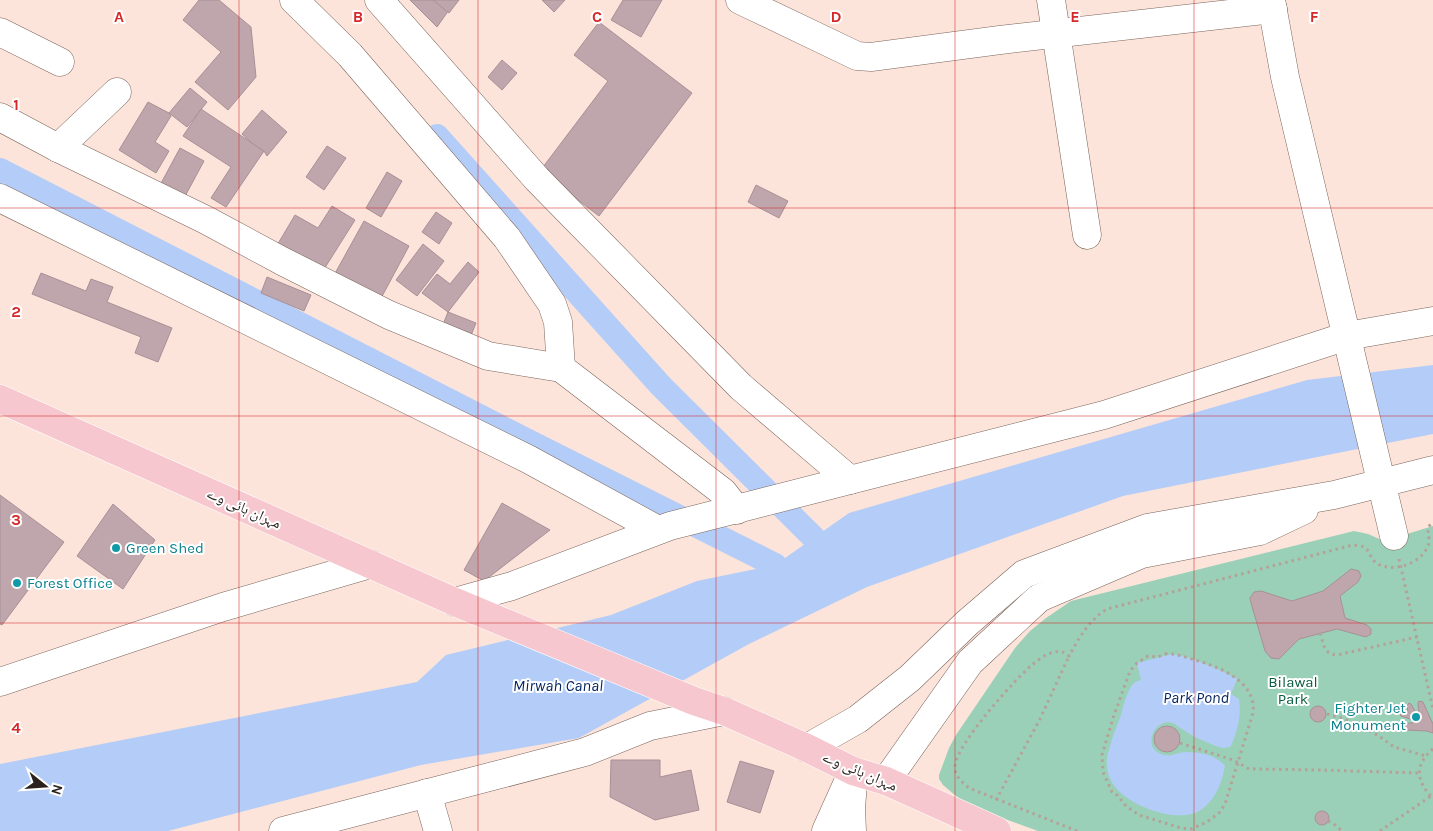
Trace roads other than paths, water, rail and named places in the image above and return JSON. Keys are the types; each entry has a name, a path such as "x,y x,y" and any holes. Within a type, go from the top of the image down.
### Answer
{"main road":[{"name":"مہران ہائی وے","path":"0,399 487,616 694,701 724,711 853,771 886,781 997,831"}],"street":[{"path":"294,0 350,55 507,238 552,304 558,322 561,368"},
{"path":"379,0 538,179 720,366 741,387 850,480"},
{"path":"740,0 856,56 870,57 1056,34 1272,4 1285,77 1394,536"},
{"path":"1051,0 1087,235"},
{"path":"0,32 60,62"},
{"path":"58,148 117,92"},
{"path":"0,117 58,148 206,220 389,315 488,356 561,368 723,492 735,510"},
{"path":"0,198 664,528"},
{"path":"455,602 512,586 664,528 1104,415 1349,348 1433,321"},
{"path":"886,781 970,662 1039,598 1142,554 1260,531 1379,472 1433,470"},
{"path":"807,748 858,719 910,678 967,623 1024,574 1147,528 1334,495"},
{"path":"0,682 223,607 370,564"},
{"path":"283,831 585,752 650,726 724,711"},
{"path":"826,831 853,771"},
{"path":"852,831 853,771"},
{"path":"427,793 438,831"}],"water":[{"name":"Mirwah Canal","path":"1433,365 1433,434 1123,496 867,587 749,644 579,738 421,765 168,831 0,831 0,764 417,682 446,655 611,615 697,581 775,565 849,513 1307,380"},
{"name":"Park Pond","path":"1172,654 1206,664 1237,679 1231,694 1239,699 1240,705 1237,729 1231,746 1228,747 1221,748 1168,722 1157,727 1154,732 1152,744 1154,749 1163,755 1182,752 1202,754 1217,759 1225,766 1215,795 1207,805 1192,814 1181,815 1154,811 1130,800 1113,784 1107,766 1109,749 1127,694 1134,683 1141,680 1137,663"}],"waterway":[{"path":"437,136 661,386 814,538"},
{"path":"0,170 528,441 775,565"}],"place":[{"name":"Green Shed","path":"116,548"},
{"name":"Forest Office","path":"17,583"},
{"name":"Fighter Jet Monument","path":"1416,717"}],"park label":[{"name":"Bilawal Park","path":"1293,690"}]}
